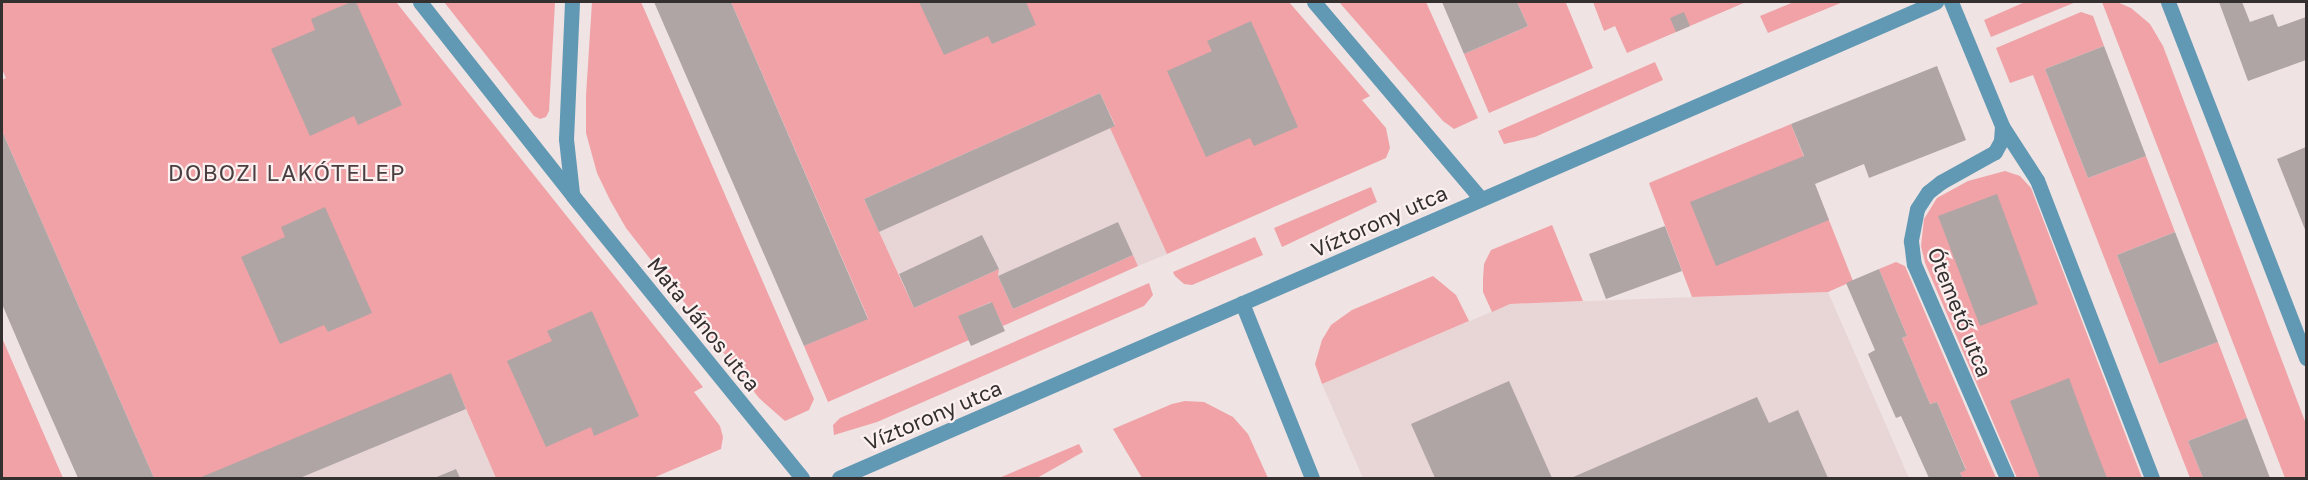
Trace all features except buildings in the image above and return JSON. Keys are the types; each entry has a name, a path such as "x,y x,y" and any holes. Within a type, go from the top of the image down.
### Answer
{"street":[{"name":"Mata János utca","path":"420,2 573,196 802,478"},
{"path":"572,2 566,139 573,196"},
{"path":"1314,2 1481,199"},
{"name":"Víztorony utca","path":"839,478 1936,2"},
{"path":"1951,2 2002,126 2037,180 2152,478"},
{"path":"2168,2 2306,352"},
{"name":"Ótemető utca","path":"2002,126 2001,141 1995,152 1941,182 1928,192 1917,209 1911,241 1914,264 2007,478"},
{"path":"1242,303 1312,478"}],"shaded area":[{"path":"2,2 396,2 703,387 694,392 720,426 723,437 721,449 653,478 496,478 451,374 202,478 154,478 2,131 2,80 6,78 2,69"},
{"path":"444,2 555,2 549,111 546,117 540,119 534,116"},
{"path":"592,2 641,2 814,399 809,410 785,421 759,398 626,228 610,200 597,173 586,133"},
{"path":"731,2 1289,2 1370,96 1362,100 1386,128 1390,148 1386,158 1167,254 1110,128 1115,125 1100,93 864,199 914,308 999,269 998,276 1013,309 1133,255 1138,266 1003,326 991,302 959,316 969,340 828,402 804,346 868,318"},
{"path":"1339,2 1426,2 1478,118 1454,129 1443,121"},
{"path":"1517,2 1569,2 1566,3 1593,68 1489,113 1464,54 1528,26"},
{"path":"1593,2 1746,2 1627,53 1615,26 1604,31"},
{"path":"1794,2 1843,2 1768,33 1760,16"},
{"path":"2025,2 2076,2 1991,37 1984,20"},
{"path":"2102,2 2117,2 2131,8 2150,24 2163,46 2306,424 2306,478 2285,478"},
{"path":"2081,12 2093,16 2104,46 2045,69 2088,178 2146,156 2175,232 2117,255 2159,364 2218,342 2247,418 2188,441 2203,478 2190,478 2033,75 2010,83 1996,48"},
{"path":"1655,62 1663,80 1535,137 1504,144 1498,131"},
{"path":"1791,124 1853,281 1828,292 1692,297 1649,183"},
{"path":"1110,128 1167,254 1138,266 1118,222 998,276 999,269 982,235 899,274 879,232"},
{"path":"2005,171 2020,176 2031,188 2142,478 2017,478 1925,263 1921,246 1924,219 1937,198 1968,181"},
{"path":"1371,187 1377,202 1282,247 1274,228"},
{"path":"1552,225 1583,301 1510,304 1492,312 1483,292 1484,264 1491,250"},
{"path":"1255,237 1263,255 1192,285 1184,284 1173,272"},
{"path":"1896,262 1905,266 1996,478 1963,478 1960,473 1966,469 1937,402 1930,404 1902,338 1907,336 1879,269"},
{"path":"1433,276 1456,295 1469,321 1322,384 1315,364 1322,340 1331,325 1352,310"},
{"path":"1149,283 1153,295 1144,306 877,422 834,435 833,425 840,418"},
{"path":"1828,292 1909,478 1363,478 1322,384 1510,304"},
{"path":"2,338 63,478 2,478"},
{"path":"1185,401 1204,402 1233,417 1248,434 1268,478 1142,478 1113,429 1172,404"},
{"path":"466,409 496,478 460,478 455,469 433,478 300,478"},
{"path":"1079,444 1083,452 1037,478 999,478"}],"district":[{"name":"DOBOZI LAKÓTELEP","path":"287,173"}]}
